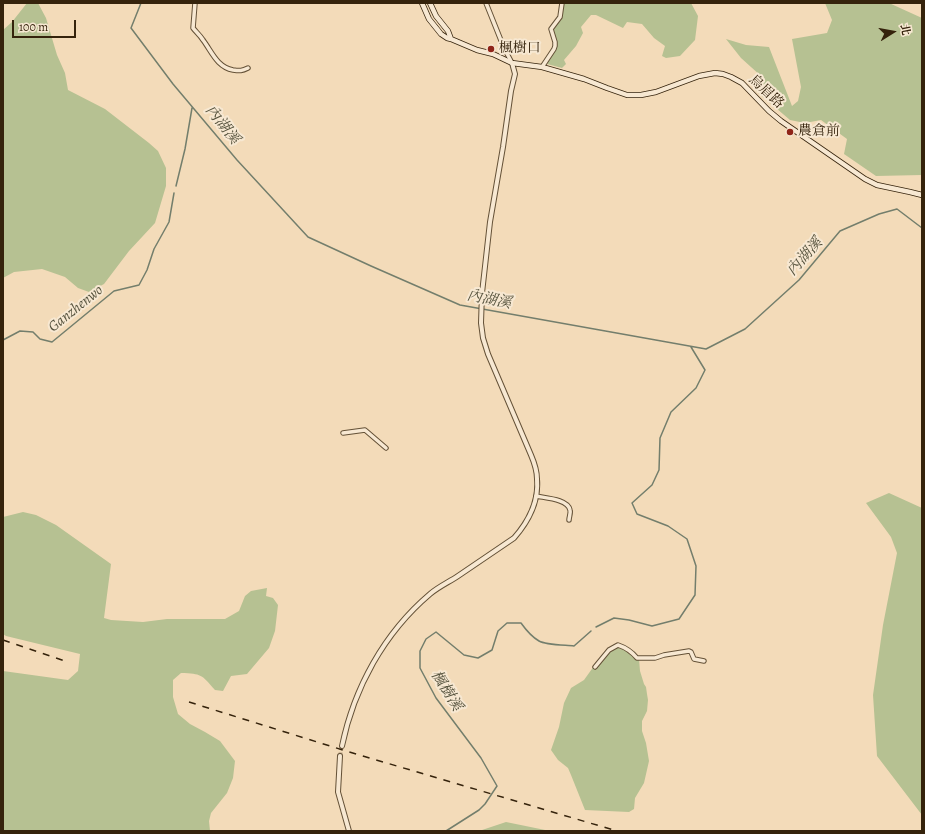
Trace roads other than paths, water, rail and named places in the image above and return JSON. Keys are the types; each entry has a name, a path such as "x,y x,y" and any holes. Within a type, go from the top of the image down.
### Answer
{"main road":[{"name":"烏眉路","path":"422,3 429,19 441,34 447,38 451,38 477,50 493,54 512,63 542,68 584,79 627,94 641,95 656,92 699,76 715,73 731,77 742,84 768,111 781,121 865,179 877,185 922,195"},
{"path":"430,3 436,16 448,31 451,38"}],"street":[{"path":"195,3 193,28 203,38 218,62 228,69 243,71 248,68"},
{"path":"342,746 348,720 366,676 392,633 431,593 514,538 521,530 534,508 537,479 531,455 488,354 480,323 490,222 515,74 512,63 504,48 486,3"},
{"path":"542,68 554,49 555,42 551,29 560,18 562,3"},
{"path":"343,433 365,430 386,448"},
{"path":"536,496 560,501 567,505 570,510 569,520"},
{"path":"595,667 609,650 618,645 625,647 637,658 655,658 689,651 691,652 694,660 704,661"},
{"path":"340,756 338,792 349,831"}],"waterway":[{"name":"內湖溪","path":"141,3 131,28 173,84 237,160 308,237 460,305 706,349 745,329 799,280 840,231 879,214 897,209 922,228"},
{"name":"Ganzhenwo","path":"176,186 185,149 192,108"},
{"name":"Ganzhenwo","path":"3,340 20,331 33,332 40,339 52,342 114,291 139,285 147,270 154,249 169,222 174,193"},
{"name":"楓樹溪","path":"596,627 614,618 652,626 679,619 695,595 696,566 687,539 668,526 637,514 632,503 652,485 659,470 660,438 671,412 696,388 705,370 691,347"},
{"name":"楓樹溪","path":"446,831 479,810 497,786 481,758 436,698 420,668 420,651 426,639 436,632 464,655 478,658 492,650 498,631 507,623 521,623 529,633 539,641 556,645 574,646 591,631"}],"tunnel":[{"path":"340,756 342,746"}],"railway":[{"path":"3,640 65,661"},
{"path":"189,702 346,751 617,831"}],"place":[{"name":"楓樹口","path":"491,49"},
{"name":"農倉前","path":"790,132"}]}
